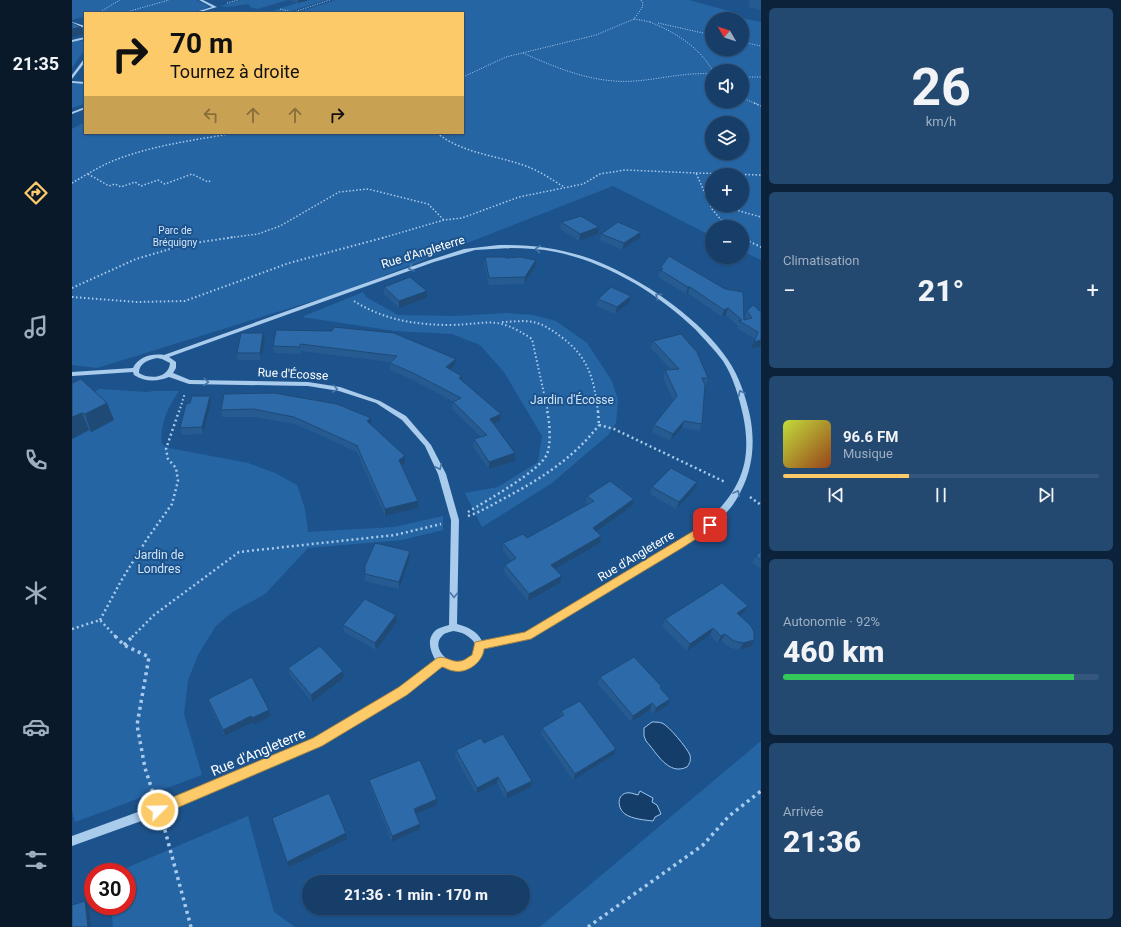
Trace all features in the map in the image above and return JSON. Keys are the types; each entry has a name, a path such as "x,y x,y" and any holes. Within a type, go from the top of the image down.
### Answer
{"street":[{"path":"199,12 214,7 201,0"},
{"path":"72,23 84,27"},
{"path":"72,41 84,38"},
{"path":"72,78 84,61"},
{"path":"72,82 84,83"},
{"path":"72,113 84,108"},
{"name":"Rue d'Angleterre","path":"135,370 137,365 142,361 156,356 164,357 342,292 465,251 495,246 557,251 585,259 624,275 652,292 675,310 702,334 724,358 744,400 750,421 753,443 749,465 740,489 731,504 718,519 678,546 527,636 479,645"},
{"path":"72,374 135,370 136,374 146,380 162,377 172,370 173,362 164,357"},
{"name":"Rue d'Écosse","path":"168,374 189,382 308,384 340,389 378,402 404,418 428,445 442,474 455,520 453,627"},
{"path":"453,627 461,627 473,634 479,645 479,652 476,658 464,666 456,667 441,662 433,650 433,644 440,632 446,628 453,627"},
{"name":"Rue d'Angleterre","path":"72,841 158,810 317,742 403,691 441,662"}],"path":[{"path":"100,12 120,0"},
{"path":"127,12 169,0"},
{"path":"295,12 330,0"},
{"path":"464,76 490,63 523,53 588,38 634,19 642,8 643,3 640,0"},
{"path":"280,9 289,12"},
{"path":"634,19 705,34"},
{"path":"650,22 662,27 695,48 708,64"},
{"path":"749,43 761,46"},
{"path":"523,53 570,72 602,80 636,81 677,74 705,73"},
{"path":"749,77 761,77"},
{"path":"749,101 761,106"},
{"path":"72,183 114,161 154,148 230,134"},
{"path":"438,134 440,137 460,146 525,166 565,188"},
{"path":"72,297 137,302 185,301 289,263 406,232 444,220 462,218 476,214 519,197 583,184 600,174 625,170 761,175"},
{"path":"696,173 705,196"},
{"path":"88,174 109,186 115,184 121,187 135,182 141,186 158,180 165,184 192,174 208,182 212,180"},
{"path":"72,288 136,259 187,244 258,234 280,226 308,208 339,192 368,189 399,196 428,204 444,220"},
{"path":"713,212 719,220"},
{"path":"743,212 761,217"},
{"path":"749,241 761,247"},
{"path":"124,645 154,615 238,552 395,535 455,520 476,513 534,483 551,472 578,451 599,425 596,393 591,372 583,357 571,344 544,326 532,322 438,325 413,323 373,312 358,304 342,292"},
{"path":"455,520 530,473 547,454 550,423 532,339 501,322"},
{"path":"72,630 100,620 121,581 147,539 172,504 178,481 176,468 168,459 166,449 189,382"},
{"path":"599,425 614,429 740,489"},
{"path":"100,620 124,645 149,657 137,725 145,768 170,845 191,927"},
{"path":"588,927 703,845 729,816 761,791"}],"green space":[{"path":"72,0 196,0 209,6 192,12 84,12 84,18 81,17 72,20"},
{"path":"241,0 288,0 257,9 250,7 248,4 227,7 220,6"},
{"path":"307,0 326,0 288,12 269,12"},
{"name":"Parc de Bréquigny","path":"336,0 689,0 732,12 705,12 705,56 749,56 749,19 761,22 761,260 749,254 749,220 705,220 705,232 613,186 342,292 97,368 72,365 72,129 84,123 84,134 464,134 464,12 298,12"},
{"path":"79,40 84,42 84,52 72,68 72,42"},
{"path":"72,84 84,84 84,104 72,108"},
{"name":"Jardin d'Écosse","path":"363,292 366,297 398,315 455,316 506,313 533,315 556,321 587,343 612,381 618,400 616,423 608,435 552,483 482,527 465,493 498,487 538,462 542,436 504,372 480,345 452,334 395,331 302,317"},
{"name":"Jardin de Londres","path":"99,389 147,392 179,391 163,423 161,437 162,444 169,448 248,463 275,473 297,485 305,509 308,532 394,527 443,516 443,530 402,540 308,548 265,594 231,613 216,626 199,653 188,680 184,714 202,775 75,822 72,811 72,439 89,430 92,432 113,420 91,394"},
{"path":"761,741 761,927 539,927 541,926"},
{"path":"248,816 274,912 295,927 113,927 112,915 136,915 136,864"}],"shaded area":[{"path":"652,722 665,725 682,743 690,755 690,761 687,767 680,769 669,766 659,757 646,741 644,736 644,728"},
{"path":"640,791 653,798 652,802 657,805 661,814 655,817 653,821 631,817 625,814 621,809 619,800 623,795 629,793 638,795"}],"building":[{"path":"72,23 81,27 72,29"},
{"path":"581,216 599,227 580,234 561,222"},
{"path":"618,222 641,232 624,243 601,234"},
{"path":"669,256 725,289 743,292 744,320 752,318 747,311 753,305 761,312 761,340 754,342 758,332 739,321 742,320 728,308 724,310 690,287 660,270 663,269 661,267"},
{"path":"485,257 520,257 536,260 525,277 489,278"},
{"path":"410,277 427,291 399,301 384,287"},
{"path":"611,287 631,296 617,307 598,299"},
{"path":"334,327 394,333 456,359 446,367 462,376 459,378 501,414 490,419 515,453 489,462 474,439 487,435 453,402 461,398 413,373 390,363 397,356 300,344 300,347 273,346 276,330 332,331"},
{"path":"241,333 263,333 260,353 237,353"},
{"path":"681,334 697,352 708,378 702,378 705,385 702,424 684,421 673,434 654,425 677,396 665,370 679,369 653,341"},
{"path":"81,379 107,403 85,414 82,413 72,417 72,383"},
{"path":"274,393 337,404 371,418 367,421 405,456 399,460 418,501 385,509 358,446 294,417 253,409 221,410 224,394"},
{"path":"192,396 210,396 202,427 180,428 186,404 190,403"},
{"path":"671,468 697,482 679,502 652,487"},
{"path":"610,481 634,499 593,528 601,536 551,565 562,576 529,594 505,565 516,558 503,543 523,534 527,538 594,501 587,496"},
{"path":"375,543 410,551 399,582 365,574 365,566"},
{"path":"761,551 761,560 756,556"},
{"path":"722,583 748,606 737,613 751,626 754,632 754,640 743,643 734,641 725,634 721,636 713,628 690,644 665,619"},
{"path":"365,599 396,615 375,643 343,625"},
{"path":"320,646 343,671 311,695 288,668"},
{"path":"634,657 661,686 660,688 670,699 656,708 652,703 633,716 600,677"},
{"path":"252,677 269,710 252,718 251,716 223,730 208,699"},
{"path":"580,701 616,749 575,774 542,728 564,715 561,711"},
{"path":"503,734 532,781 507,793 498,777 477,788 456,750 481,738 484,743"},
{"path":"420,760 437,799 414,809 420,824 392,836 369,780"},
{"path":"329,793 346,833 287,862 272,818"},
{"path":"84,901 84,915 87,915 88,927 72,927 72,905"}],"route":[{"path":"158,810 317,742 403,691 441,662 456,667 464,666 476,658 479,652 479,645 527,636 678,546 710,525"}]}
